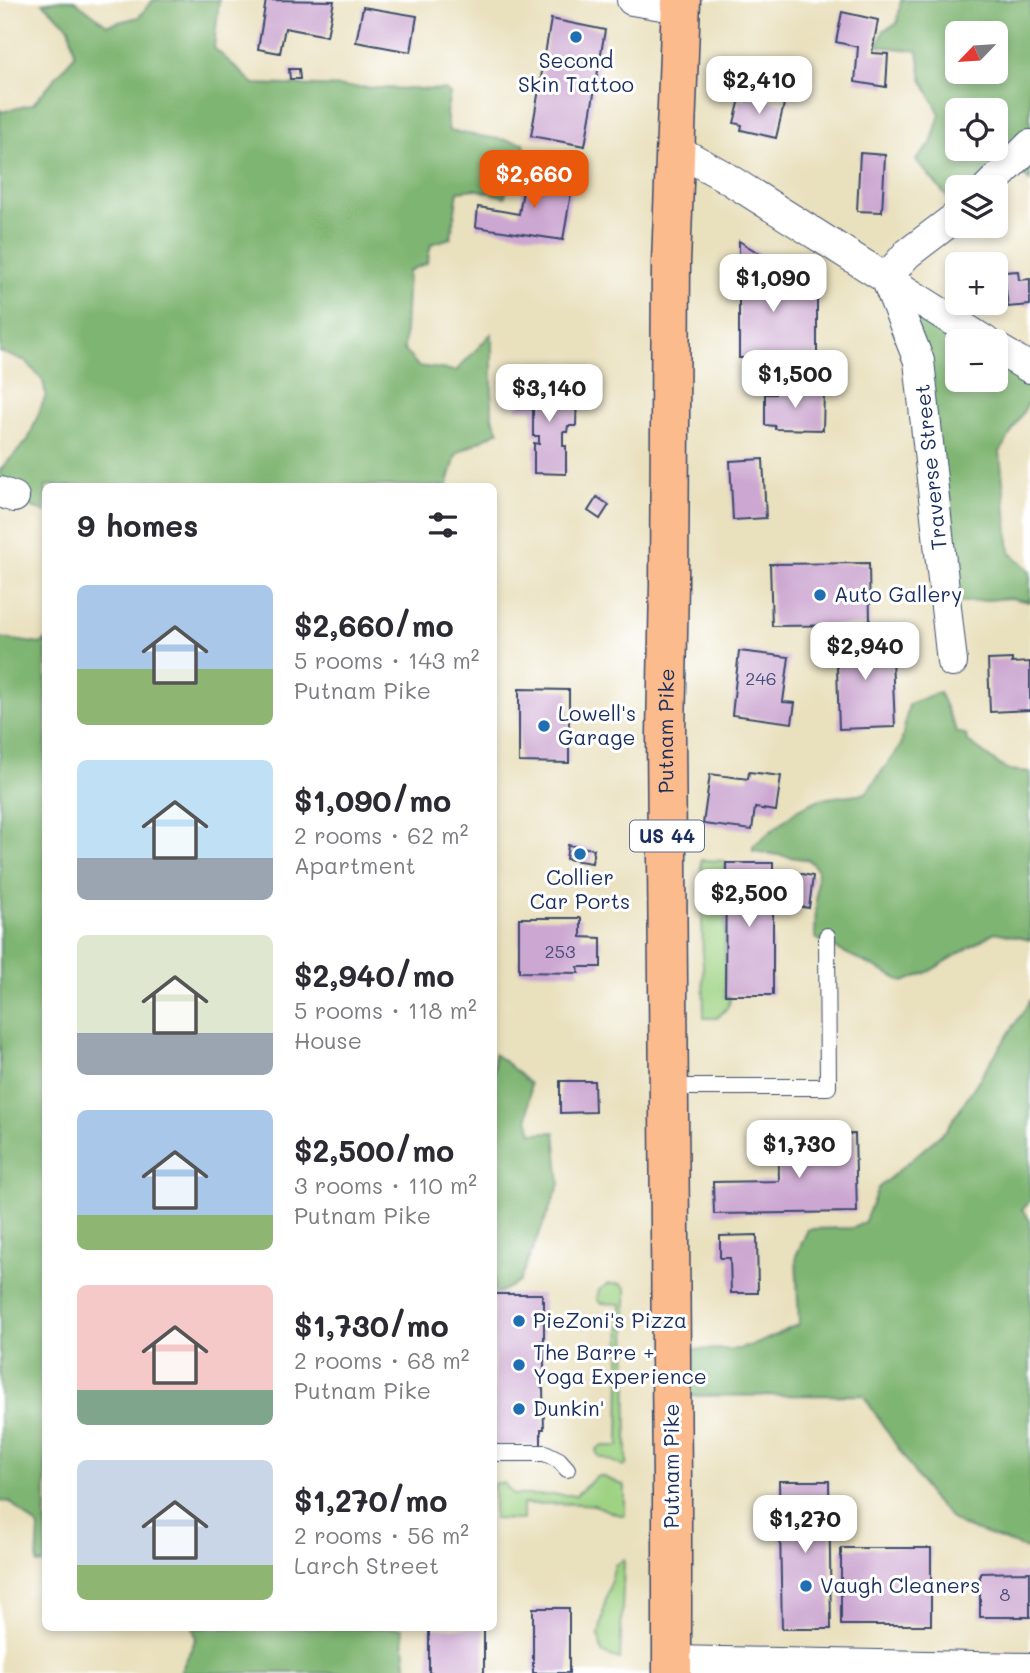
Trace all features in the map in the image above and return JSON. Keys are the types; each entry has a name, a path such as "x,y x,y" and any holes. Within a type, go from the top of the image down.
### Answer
{"main road":[{"name":"Putnam Pike","path":"672,1667 666,733 671,263 681,4"}],"street":[{"path":"632,0 681,4"},
{"path":"1000,175 1030,145"},
{"path":"675,149 722,175 966,329"},
{"path":"886,278 907,254 945,225"},
{"name":"Traverse Street","path":"886,278 919,361 952,662"},
{"path":"1008,355 1030,368"},
{"path":"672,1667 1030,1668"}],"lane":[{"path":"669,1087 828,1087 827,936"},
{"path":"497,1453 545,1453 559,1460 567,1469"}],"green space":[{"path":"74,0 107,25 139,17 153,0 219,0 214,48 254,84 445,90 450,94 446,113 449,131 524,143 528,161 511,165 505,197 475,189 458,191 451,238 431,244 427,263 408,271 404,350 418,366 456,371 492,333 492,417 499,431 457,453 448,483 42,483 42,511 0,494 0,470 28,440 46,395 43,381 26,361 0,352 0,110 2,112 33,104 75,55 69,27 43,3"},
{"path":"901,0 1030,0 1030,181 1014,167 1003,175 945,175 945,195 916,160 931,144 940,114 922,79 918,51 878,46 884,30 897,24"},
{"path":"893,289 960,329 945,329 945,392 1008,392 1008,359 1030,373 1030,400 1000,452 1010,552 1030,571 1030,602 1010,598 945,604"},
{"path":"0,638 42,643 42,1563 37,1564 39,1528 10,1502 0,1501"},
{"path":"939,692 957,732 966,735 967,741 1007,770 1030,772 1030,940 995,932 930,971 904,982 815,938 817,869 809,860 753,851 753,846 798,809 820,799 866,793 901,745 909,704"},
{"path":"701,860 725,861 725,996 730,997 730,1000 717,1018 704,1018"},
{"path":"1030,1001 1030,1201 1022,1210 1030,1220 1030,1550 953,1520 931,1498 863,1395 670,1396 670,1350 739,1349 759,1343 799,1324 796,1256 808,1229 854,1228 865,1221 878,1188 946,1130"},
{"path":"497,1056 530,1084 528,1118 532,1133 555,1132 560,1184 519,1282 497,1293"},
{"path":"609,1284 621,1284 626,1288 627,1464 624,1466 598,1456 596,1450 601,1446 619,1446 621,1304 600,1303 597,1298 599,1290"},
{"path":"601,1476 625,1486 625,1515 585,1504 523,1504 523,1520 497,1519 497,1483 504,1483 513,1495 576,1495 596,1477"},
{"path":"624,1560 620,1659 602,1653 599,1636 615,1565"},
{"path":"194,1631 402,1631 407,1673 180,1673 196,1638"}],"building":[{"path":"266,0 334,1 327,36 285,28 280,53 258,49"},
{"path":"363,7 417,16 411,52 356,42"},
{"path":"842,12 878,20 872,53 888,54 886,87 855,82 858,47 836,42"},
{"path":"551,19 605,30 585,146 531,136"},
{"path":"289,69 299,69 300,79 290,79"},
{"path":"748,96 784,104 776,138 741,130 742,125 734,123 740,99 747,101"},
{"path":"860,153 885,155 882,212 857,211"},
{"path":"526,173 573,181 563,240 476,227 478,207 519,214"},
{"path":"739,241 770,260 771,291 817,291 817,358 739,358"},
{"path":"1018,271 1019,280 1030,279 1030,305 1008,307 1008,272"},
{"path":"517,387 569,388 569,393 577,393 576,426 568,426 567,432 563,432 566,474 534,473 534,443 539,444 539,436 533,436 533,409 517,409"},
{"path":"775,390 824,391 823,430 775,429 775,426 765,425 765,394 775,394"},
{"path":"763,459 766,518 733,520 730,461"},
{"path":"597,497 609,505 600,519 588,511"},
{"name":"Auto Gallery","path":"869,563 870,625 772,626 770,564"},
{"path":"891,635 895,727 839,729 836,637"},
{"path":"739,651 789,657 783,702 795,703 792,723 732,715"},
{"path":"1012,659 1012,663 1030,662 1030,710 990,712 988,660"},
{"name":"Lowell's Garage","path":"519,689 569,690 569,763 519,762"},
{"path":"749,772 781,776 776,811 755,808 752,830 703,824 710,774 748,779"},
{"name":"Collier Car Ports","path":"568,845 594,849 592,863 566,859"},
{"path":"726,863 773,863 773,995 725,995"},
{"path":"780,870 813,876 809,908 778,903"},
{"path":"519,918 581,918 581,937 601,938 601,967 578,967 579,973 519,972"},
{"path":"560,1081 594,1081 595,1112 560,1113"},
{"path":"855,1134 857,1212 714,1214 713,1182 779,1181 778,1135"},
{"path":"757,1235 758,1293 731,1293 730,1258 720,1258 720,1236"},
{"path":"497,1294 542,1294 544,1385 541,1387 544,1429 541,1429 541,1445 497,1445"},
{"path":"779,1481 829,1481 831,1629 782,1629"},
{"path":"841,1548 931,1548 931,1625 841,1625"},
{"path":"1030,1572 1030,1617 980,1617 980,1573"},
{"path":"533,1608 569,1608 569,1673 533,1673"},
{"path":"429,1631 484,1631 484,1673 429,1673"}],"place":[{"name":"Second Skin Tattoo","path":"576,37"},
{"name":"Auto Gallery","path":"820,595"},
{"name":"Lowell's Garage","path":"544,726"},
{"name":"Collier Car Ports","path":"580,854"},
{"name":"PieZoni's Pizza","path":"519,1321"},
{"name":"The Barre + Yoga Experience","path":"519,1365"},
{"name":"Dunkin'","path":"519,1409"},
{"name":"Vaugh Cleaners","path":"806,1586"}]}
